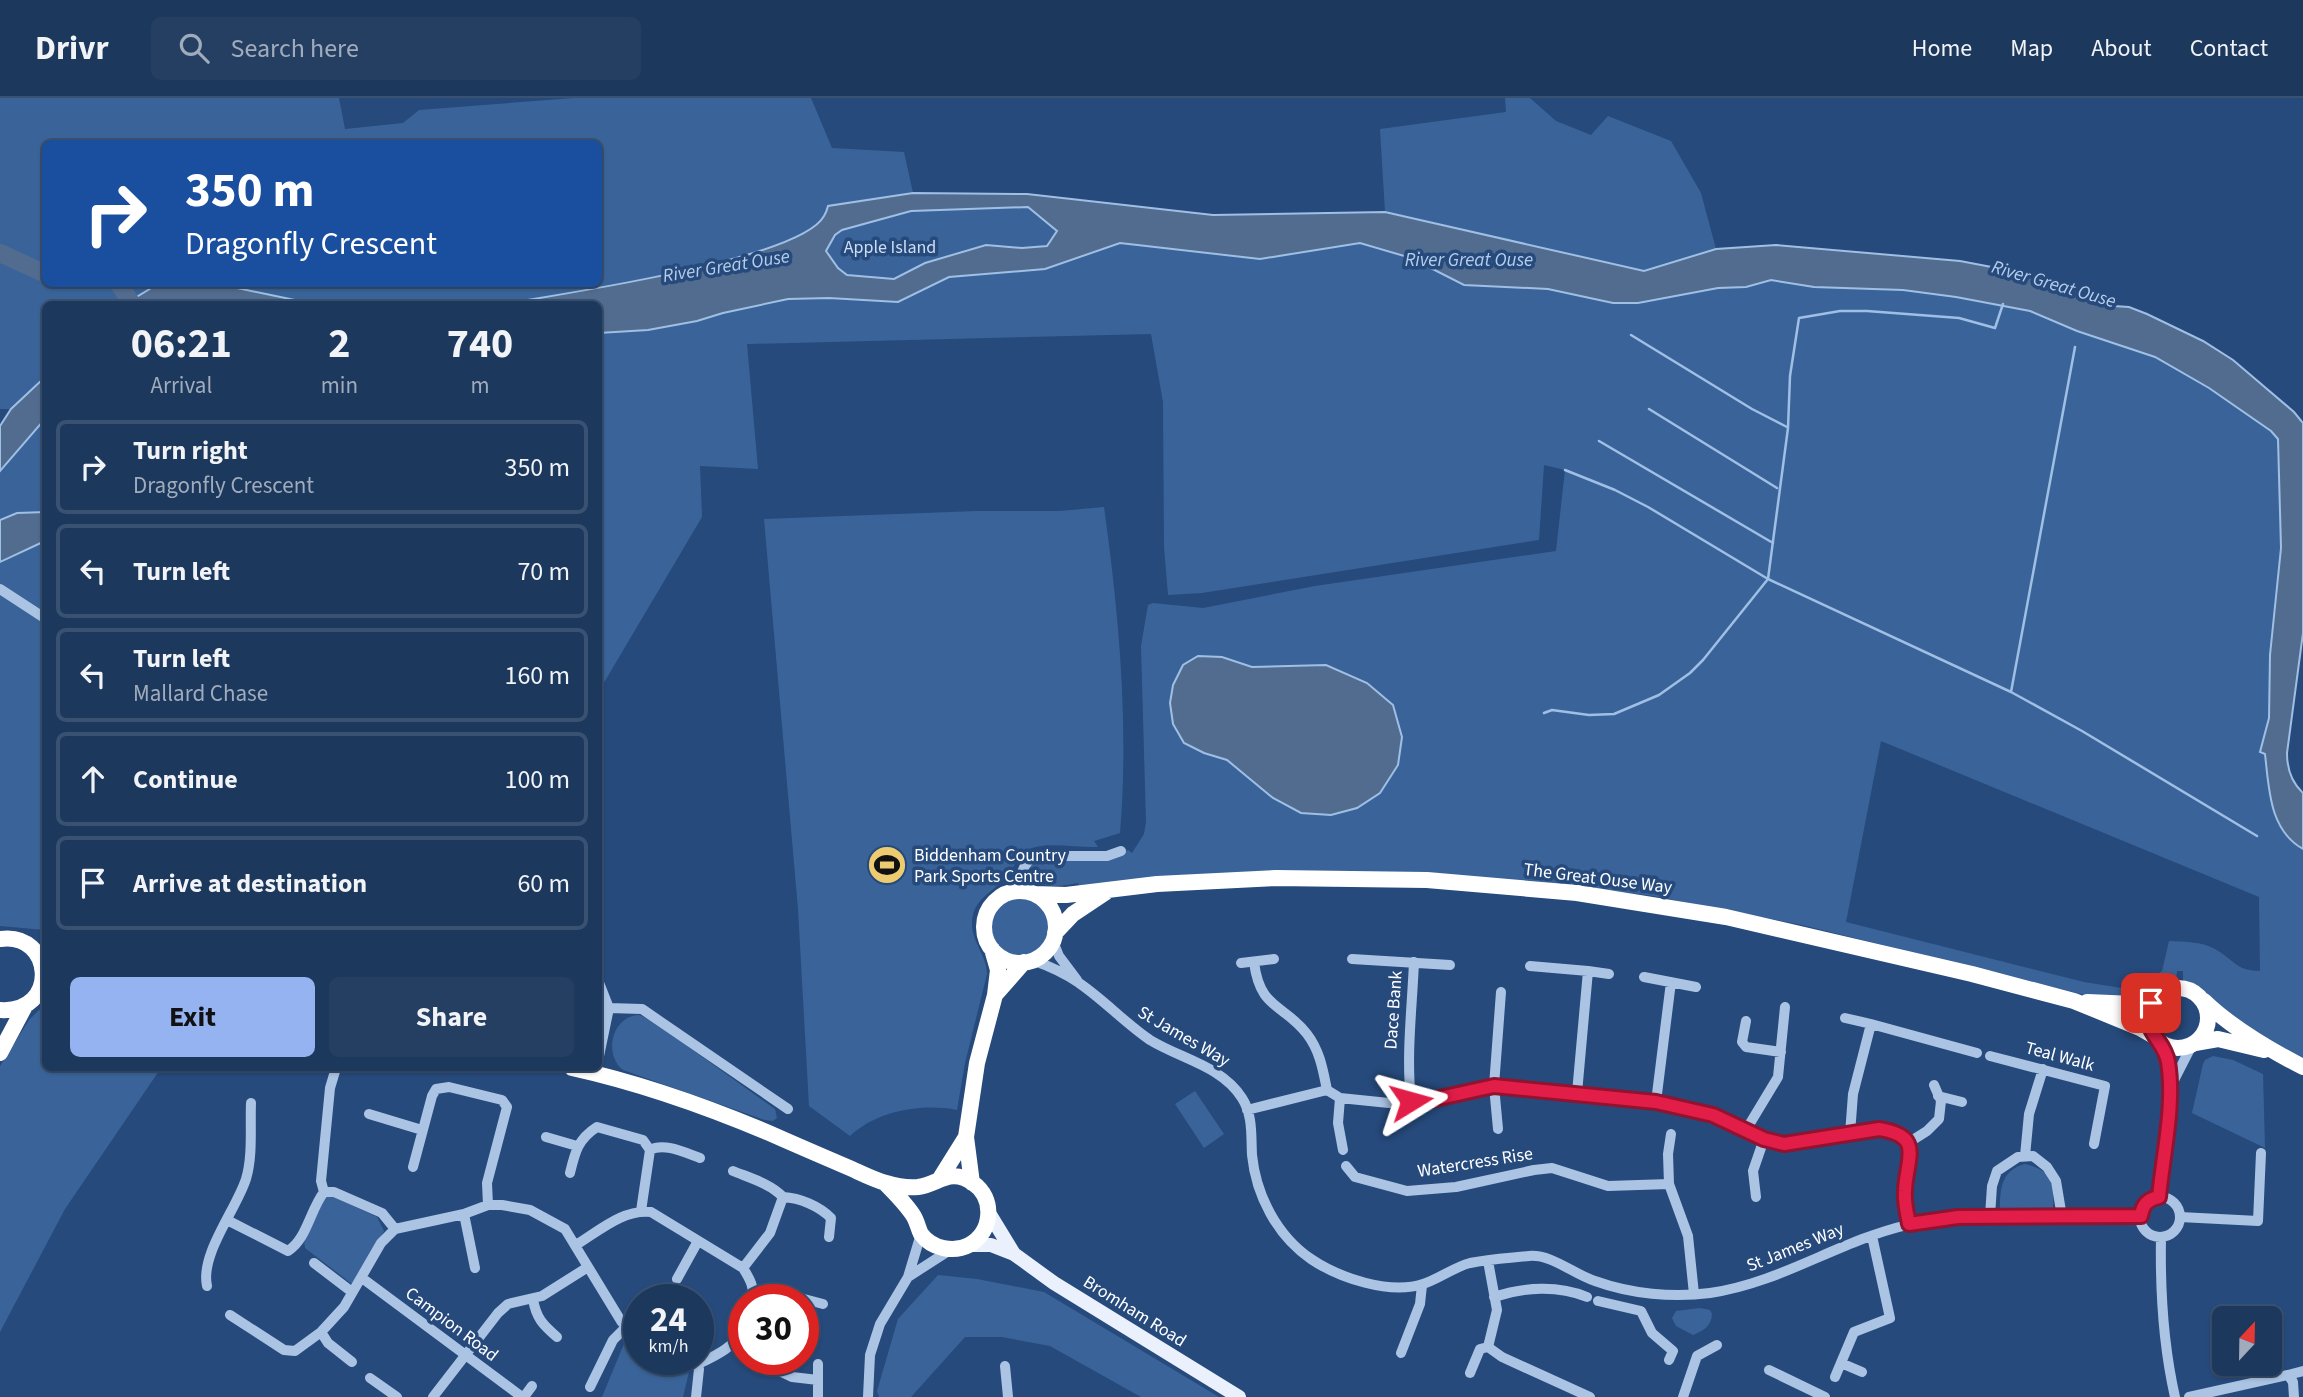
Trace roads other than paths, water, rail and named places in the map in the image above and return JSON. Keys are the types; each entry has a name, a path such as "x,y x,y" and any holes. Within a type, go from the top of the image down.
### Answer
{"highway":[{"name":"The Great Ouse Way","path":"1028,892 1066,895 1205,881 1351,878 1477,884 1577,893 1677,908 1800,932 2074,1001 2140,1028 2156,1039"},
{"path":"972,1183 966,1137 977,1063 995,995 998,970 985,935 984,919 997,898 1012,891 1028,892 1052,910 1054,937 1044,953 1028,961 995,995"},
{"name":"The Great Ouse Way","path":"1054,937 1073,914 1108,891"},
{"path":"0,939 16,939 39,951 42,972"},
{"path":"992,949 1010,961 1028,961"},
{"path":"0,1052 36,998 42,980"},
{"path":"2273,1052 2218,1040 2172,1048 2156,1039 2148,1016 2155,997 2166,989 2179,987 2191,990 2217,1014 2273,1052 2303,1067"},
{"name":"The Great Ouse Way","path":"2074,1001 2133,1004 2155,997"},
{"path":"0,1010 13,1010 36,998"},
{"path":"2194,1044 2207,1027 2209,1014 2204,1001"},
{"path":"602,1069 712,1110 885,1183 907,1187 953,1176 972,1183 984,1195 989,1213 988,1224 983,1232 961,1247 937,1247 885,1183"},
{"path":"918,1226 916,1204 966,1137"}],"main road":[{"name":"Bromham Road","path":"989,1213 1013,1254"},
{"name":"Bromham Road","path":"961,1247 991,1245 1013,1254 1054,1283 1239,1397"}],"street":[{"path":"0,589 42,616"},
{"path":"1028,892 1023,868 1029,859 1035,856 1107,856 1121,851"},
{"path":"1054,937 1059,956 1080,983"},
{"path":"1241,963 1274,959"},
{"name":"Dace Bank","path":"1352,959 1450,965"},
{"path":"1028,961 1050,967 1080,983"},
{"path":"1254,962 1257,981 1267,1000 1300,1025 1316,1048 1322,1060 1327,1090"},
{"name":"Dace Bank","path":"1411,1101 1407,1061 1414,962"},
{"path":"1530,966 1609,974"},
{"path":"1577,1093 1588,971"},
{"path":"1644,977 1696,987"},
{"path":"1656,1102 1671,982"},
{"name":"St James Way","path":"1080,983 1152,1041 1209,1068 1230,1083 1243,1100 1250,1119 1255,1179 1270,1213 1289,1240 1311,1259 1345,1278 1389,1287 1422,1285 1468,1263 1534,1255 1556,1262 1593,1281 1650,1293 1709,1293 1753,1284 1909,1224 1958,1217 2141,1216"},
{"path":"602,991 608,1008 602,1040"},
{"path":"1497,1129 1494,1086 1501,992"},
{"path":"1746,1130 1778,1077 1785,1007"},
{"path":"608,1008 642,1009 788,1110"},
{"path":"1846,1018 1977,1053"},
{"path":"1746,1021 1742,1042 1746,1046 1781,1052"},
{"path":"1850,1134 1853,1094 1871,1024"},
{"path":"2156,1039 2168,1058 2171,1086 2159,1197"},
{"path":"2171,1086 2194,1044"},
{"name":"Teal Walk","path":"1990,1056 2105,1086 2094,1144"},
{"path":"2025,1156 2029,1114 2043,1069"},
{"path":"324,1192 321,1181 327,1114 330,1088 336,1071"},
{"path":"1908,1143 1940,1119 1941,1101 1934,1085"},
{"path":"1247,1110 1327,1090 1340,1098 1389,1103 1426,1101 1494,1086 1656,1102 1713,1115 1764,1139 1784,1144 1879,1129 1894,1131 1906,1139 1911,1151 1905,1189 1909,1224"},
{"path":"413,1167 436,1089 449,1087 502,1100 507,1107 488,1183 488,1205"},
{"path":"1938,1096 1962,1102"},
{"path":"1340,1098 1338,1123 1343,1150"},
{"path":"207,1286 205,1278 208,1262 246,1178 251,1103"},
{"path":"369,1114 422,1130"},
{"path":"570,1174 577,1146 585,1135 597,1127 643,1140 650,1150 641,1211"},
{"path":"1671,1134 1668,1154 1669,1184 1688,1236 1693,1294"},
{"path":"547,1137 577,1146"},
{"path":"1756,1197 1753,1171 1764,1139"},
{"path":"650,1150 655,1147 673,1149 700,1158"},
{"path":"2180,1216 2258,1222 2261,1153"},
{"path":"1990,1216 1992,1186 1997,1171 2018,1157 2033,1156 2047,1167 2056,1181 2062,1217"},
{"name":"Watercress Rise","path":"1346,1166 1356,1177 1407,1191 1456,1187 1552,1168 1608,1186 1669,1184"},
{"path":"733,1171 770,1187 783,1197 793,1198 824,1211 831,1218 830,1237"},
{"path":"227,1220 288,1251 298,1245 316,1202 324,1192"},
{"path":"324,1192 334,1192 382,1213 395,1229"},
{"path":"743,1268 770,1233 783,1197"},
{"path":"2159,1197 2171,1200 2180,1216 2176,1228 2167,1236 2161,1237 2154,1236 2144,1228 2141,1216 2141,1211 2148,1201 2159,1197"},
{"path":"230,1315 291,1352 321,1332 344,1307 382,1243 395,1229 464,1214 488,1205 517,1206 543,1215 565,1229 623,1322"},
{"path":"576,1245 626,1215 641,1211 651,1212 743,1268 751,1284"},
{"path":"464,1214 475,1268"},
{"path":"868,1397 870,1355 880,1324 908,1277 918,1226"},
{"path":"1769,1370 1830,1390 1854,1332 1889,1318 1872,1236"},
{"path":"2161,1237 2161,1302 2167,1361 2175,1397"},
{"path":"677,1279 698,1241"},
{"path":"908,1277 937,1256 961,1247"},
{"path":"1488,1261 1497,1310 1488,1347"},
{"path":"314,1263 352,1292"},
{"path":"433,1397 498,1313 508,1304 533,1299 588,1268"},
{"name":"Campion Road","path":"362,1278 523,1397 532,1386"},
{"path":"1401,1353 1420,1304 1422,1285"},
{"path":"1494,1297 1528,1288 1564,1290 1641,1311 1652,1333 1673,1351 1670,1360"},
{"path":"1641,1311 1650,1293"},
{"path":"533,1299 535,1315 540,1323 557,1337"},
{"path":"819,1303 823,1304"},
{"path":"590,1387 613,1340 623,1330"},
{"path":"321,1332 328,1343 352,1363"},
{"path":"1683,1397 1697,1356 1717,1345"},
{"path":"1470,1373 1480,1349 1488,1347 1502,1357 1590,1397"},
{"path":"1841,1363 1862,1372"},
{"path":"1005,1366 1008,1397"},
{"path":"2189,1397 2303,1371"},
{"path":"696,1375 696,1397"},
{"path":"788,1375 818,1380"},
{"path":"818,1375 818,1396"},
{"path":"2288,1375 2293,1382 2294,1397"},
{"path":"370,1378 397,1397"}],"water":[{"name":"River Great Ouse","path":"913,193 1027,194 1213,215 1385,212 1644,271 1716,249 1776,245 1960,261 2018,272 2069,287 2114,306 2129,307 2147,314 2203,341 2233,360 2294,412 2303,423 2303,633 2287,753 2290,774 2303,793 2303,849 2283,831 2277,820 2270,794 2265,754 2260,752 2269,718 2270,655 2281,548 2278,439 2271,431 2209,388 2155,357 2077,331 2030,311 1956,297 1903,290 1814,287 1771,280 1746,287 1718,288 1638,303 1613,303 1548,289 1464,285 1411,258 1360,243 1260,259 1120,243 1045,269 949,277 898,302 829,298 788,299 648,330 602,333 602,301 521,301 727,261 772,247 806,232 824,216 828,206","holes":["1028,207 1057,231 1047,246 1022,248 986,245 925,263 894,279 847,275 838,268 826,251 835,235 842,230 911,211"]},
{"path":"153,287 232,287 300,301 130,301"},
{"path":"42,380 42,422 0,471 0,426 11,409"},
{"path":"42,512 42,542 0,562 0,520 17,513"},
{"path":"1198,656 1222,657 1252,667 1326,665 1367,683 1393,705 1402,737 1398,765 1380,793 1357,808 1331,815 1301,813 1273,798 1227,760 1184,743 1173,724 1170,703 1173,685 1183,665"}],"waterway":[{"path":"0,253 42,272"},
{"path":"121,287 130,301"},
{"path":"1544,713 1552,710 1589,715 1614,714 1659,695 1703,660 1768,579 1799,318 1840,311 1867,311 1959,318 1995,328 2003,304"},
{"path":"1631,335 1752,409 1787,427"},
{"path":"2011,692 2075,347"},
{"path":"1649,409 1777,488"},
{"path":"1599,441 1773,543"},
{"path":"1565,470 1648,507 1768,579 2011,692 2082,731 2257,836"}],"place":[{"name":"Biddenham Country Park Sports Centre","path":"887,865"}],"park label":[{"name":"Apple Island","path":"890,247"}]}
